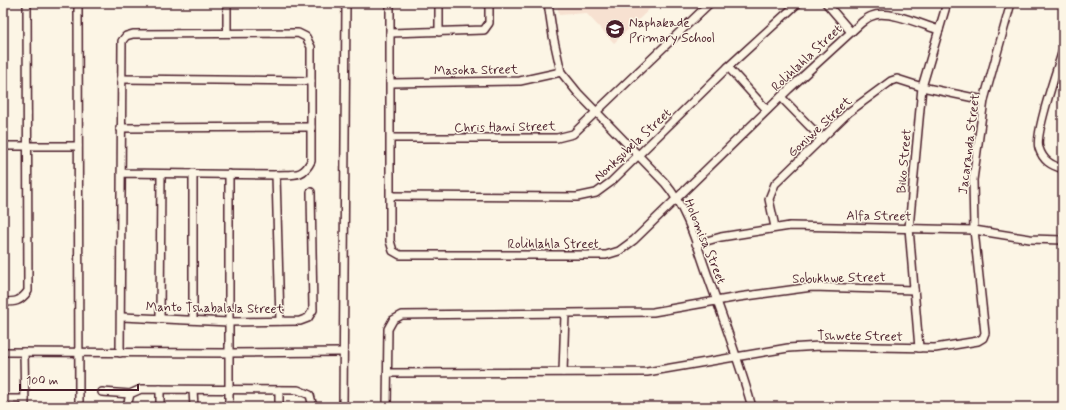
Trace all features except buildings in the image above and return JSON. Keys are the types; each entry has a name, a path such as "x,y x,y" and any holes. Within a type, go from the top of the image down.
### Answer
{"street":[{"path":"3,302 15,302 22,300 28,291 27,3"},
{"path":"78,3 79,407"},
{"path":"227,3 227,33"},
{"path":"343,407 342,352 346,3"},
{"name":"Rolihlahla Street","path":"390,3 392,138 391,247 395,254 400,255 606,255 619,251 629,244 767,110 851,32 872,16 880,14 892,15 939,30"},
{"path":"439,3 439,32"},
{"path":"390,33 484,30 489,24 489,3"},
{"name":"Holomisa Street","path":"548,3 554,44 562,72 596,112 677,198 696,244 717,302 752,407"},
{"name":"Chris Hani Street","path":"392,138 557,138 573,134 710,3"},
{"name":"Nonkqubela Street","path":"391,196 585,197 602,189 638,156 728,67 798,3"},
{"path":"826,3 851,32"},
{"name":"Biko Street","path":"919,348 909,228 922,87 947,3"},
{"name":"Jacaranda Street","path":"983,338 984,327 974,230 973,180 984,100 1011,3"},
{"path":"120,173 276,175 301,174 307,170 311,161 312,47 306,37 298,33 133,34 126,36 122,41 120,128 120,173 122,317 120,353"},
{"path":"1063,50 1037,141 1045,160 1052,165 1063,169"},
{"path":"728,67 767,110"},
{"name":"Masoka Street","path":"391,83 520,81 562,72"},
{"path":"121,79 311,81"},
{"name":"Goniwe Street","path":"775,227 770,204 772,188 849,112 891,81 897,79 922,87 984,100"},
{"path":"781,97 822,139"},
{"path":"120,128 311,127"},
{"path":"3,146 78,146"},
{"path":"160,319 161,174"},
{"path":"193,174 194,319"},
{"path":"229,174 229,407"},
{"path":"276,175 280,321"},
{"name":"Manto Tshabalala Street","path":"122,317 194,319 230,322 300,321 308,318 314,310 311,192"},
{"name":"Alfa Street","path":"696,244 721,237 775,227 820,226 974,230 1030,239 1063,240"},
{"name":"Sobukhwe Street","path":"387,407 388,329 393,320 399,316 445,314 653,312 739,297 812,287 914,290"},
{"path":"563,372 565,314"},
{"name":"Tshwete Street","path":"388,373 647,372 788,348 812,346 944,347 973,343 983,338"},
{"path":"3,352 342,352"},
{"path":"24,352 25,407"},
{"path":"102,392 130,394 141,389 279,390 306,392 312,399 313,407"},
{"path":"160,389 160,407"},
{"path":"193,390 194,407"},
{"path":"279,390 279,407"},
{"path":"127,407 130,394"},
{"path":"3,399 25,399"}],"shaded area":[{"name":"Naphakade Primary School","path":"557,3 656,3 614,43 586,13 559,15"}],"place":[{"name":"Naphakade Primary School","path":"615,29"}]}
